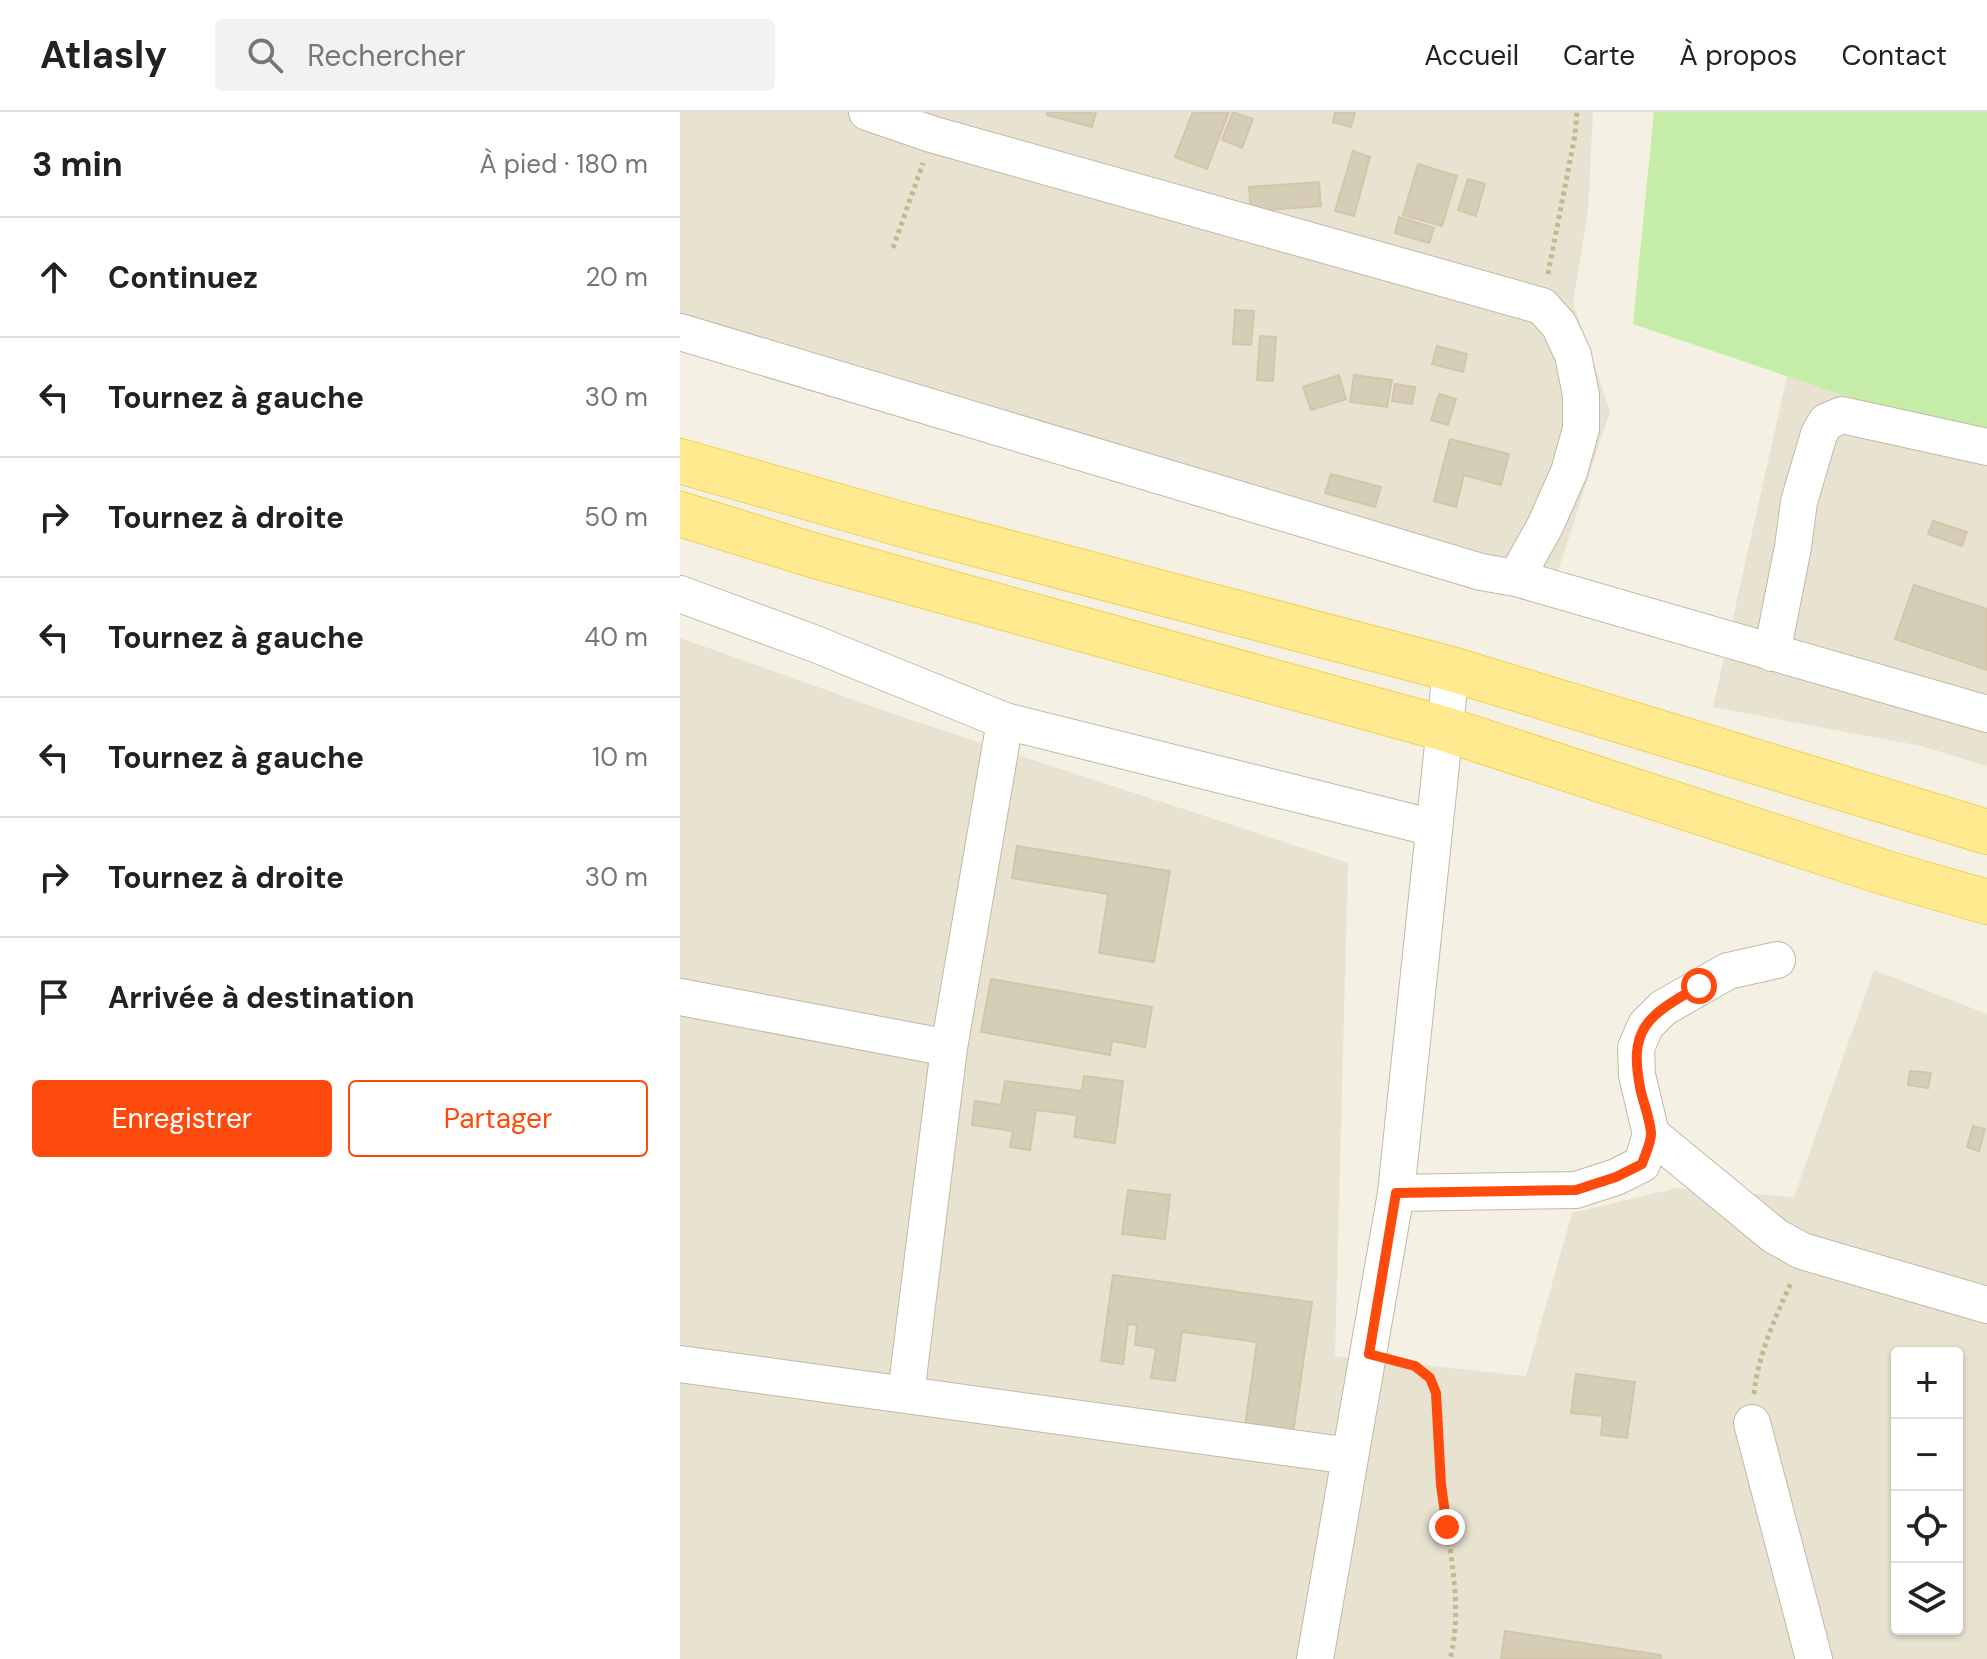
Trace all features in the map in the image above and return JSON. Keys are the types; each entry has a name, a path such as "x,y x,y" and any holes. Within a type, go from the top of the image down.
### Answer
{"main road":[{"path":"680,461 911,527 1451,669 1987,832"},
{"path":"680,514 812,555 1445,729 1886,873 1987,902"}],"street":[{"path":"867,112 931,134 1542,306 1559,325 1573,355 1581,395 1581,429 1569,472 1545,526 1516,578"},
{"path":"680,332 1481,572 1516,578 1987,714"},
{"path":"1772,653 1799,502 1819,434 1826,422 1842,415 1987,447"},
{"path":"680,594 813,643 1005,721 1434,828"},
{"path":"1315,1659 1396,1193 1451,669"},
{"path":"906,1394 949,1048 1005,721"},
{"path":"1396,1193 1576,1190 1616,1177 1642,1164 1651,1134 1637,1075 1636,1048 1646,1025 1663,1008 1728,971 1777,960"},
{"path":"680,997 949,1048"},
{"path":"1651,1134 1775,1236 1802,1251 1987,1305"},
{"path":"680,1364 1350,1456"},
{"path":"1752,1423 1814,1659"}],"path":[{"path":"1542,306 1577,112"},
{"path":"893,248 931,134"},
{"path":"1752,1423 1755,1386 1765,1345 1802,1251"},
{"path":"1369,1354 1415,1366 1430,1378 1436,1393 1441,1485 1455,1604 1450,1659"}],"shaded area":[{"path":"680,112 1593,112 1588,210 1573,303 1610,411 1557,574 680,319"},
{"path":"1787,376 1987,444 1987,766 1921,746 1713,707"},
{"path":"680,638 905,718 1348,863 1335,1356 1526,1376 1572,1213 1677,1188 1794,1197 1874,970 1987,1014 1987,1659 680,1659"}],"green space":[{"path":"1654,112 1987,112 1987,444 1633,324"}],"building":[{"path":"1047,112 1096,112 1092,127 1047,115"},
{"path":"1193,112 1229,112 1207,169 1175,157"},
{"path":"1233,112 1253,119 1242,148 1222,140"},
{"path":"1335,112 1355,112 1351,127 1333,122"},
{"path":"1353,151 1370,157 1354,216 1335,211"},
{"path":"1418,164 1457,176 1442,226 1403,215"},
{"path":"1468,179 1485,184 1476,216 1458,210"},
{"path":"1319,182 1321,206 1251,211 1249,187"},
{"path":"1399,217 1434,228 1429,243 1395,233"},
{"path":"1235,310 1254,311 1251,345 1233,344"},
{"path":"1260,336 1276,337 1273,381 1257,380"},
{"path":"1437,346 1467,354 1463,372 1432,364"},
{"path":"1339,375 1346,399 1311,410 1303,387"},
{"path":"1354,375 1392,380 1387,407 1350,402"},
{"path":"1395,384 1415,387 1412,404 1392,401"},
{"path":"1439,394 1456,399 1448,425 1431,420"},
{"path":"1450,439 1509,454 1501,485 1464,475 1456,507 1434,501"},
{"path":"1331,474 1381,487 1375,507 1325,493"},
{"path":"1933,521 1967,532 1962,546 1928,534"},
{"path":"1914,585 1987,609 1987,670 1895,639"},
{"path":"1017,846 1170,871 1154,962 1099,953 1108,894 1012,878"},
{"path":"991,979 1152,1007 1145,1047 1112,1041 1110,1055 981,1032"},
{"path":"1910,1071 1931,1073 1928,1088 1908,1085"},
{"path":"1084,1076 1123,1081 1115,1143 1074,1137 1077,1115 1036,1110 1030,1150 1010,1147 1013,1131 972,1125 975,1101 1001,1105 1005,1081 1082,1091"},
{"path":"1973,1126 1985,1129 1979,1151 1967,1147"},
{"path":"1128,1190 1170,1195 1165,1239 1122,1234"},
{"path":"1113,1275 1312,1302 1293,1433 1245,1426 1257,1342 1182,1332 1175,1381 1151,1378 1156,1348 1135,1345 1137,1325 1128,1324 1123,1364 1101,1361"},
{"path":"1576,1374 1635,1382 1627,1438 1601,1435 1603,1416 1571,1413"},
{"path":"1505,1631 1661,1655 1661,1659 1501,1659"}],"route":[{"path":"1447,1527 1441,1485 1439,1418 1436,1393 1430,1378 1415,1366 1369,1354 1396,1193 1576,1190 1616,1177 1642,1164 1651,1134 1637,1075 1636,1048 1646,1025 1663,1008 1699,986"}]}
